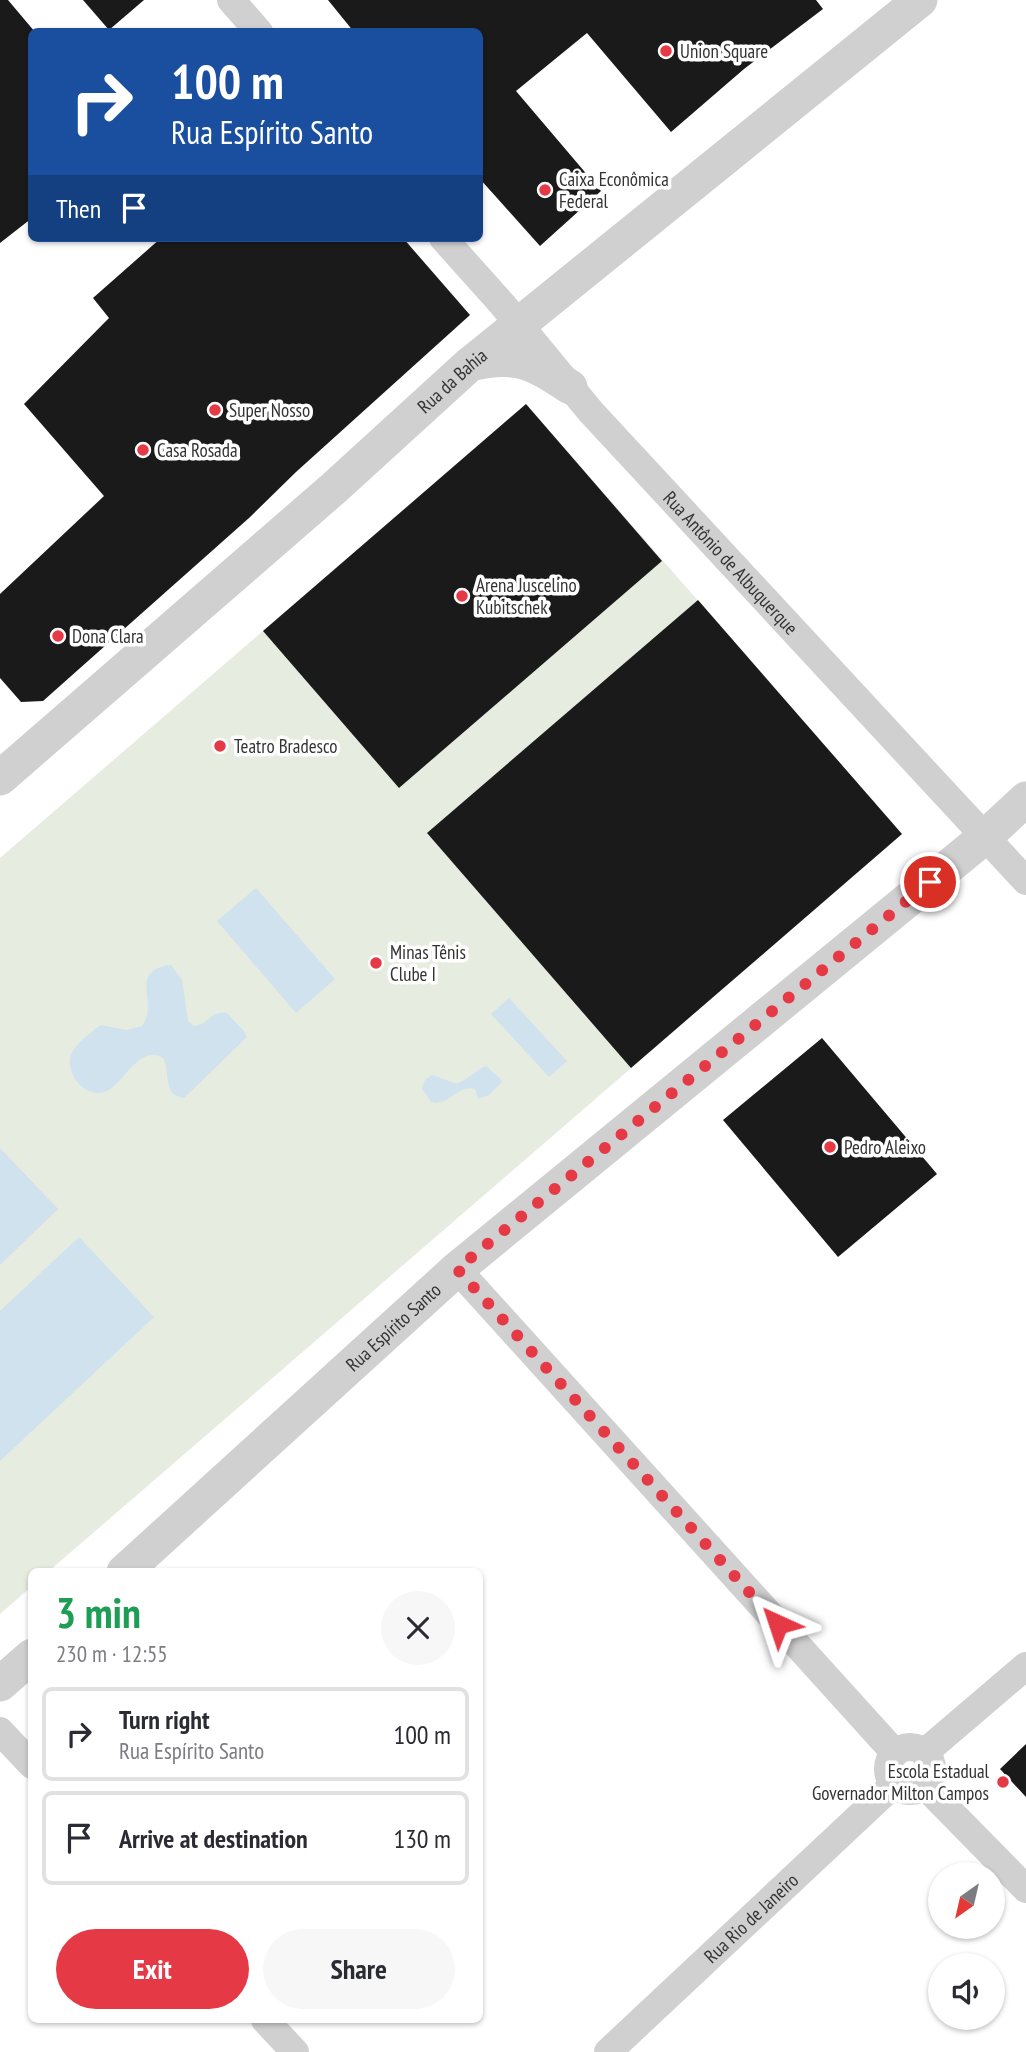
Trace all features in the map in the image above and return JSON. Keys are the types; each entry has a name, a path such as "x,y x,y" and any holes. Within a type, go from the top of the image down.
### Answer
{"street":[{"path":"231,0 256,28"},
{"name":"Rua da Bahia","path":"4,767 324,497 518,323 920,0"},
{"name":"Rua Antônio de Albuquerque","path":"447,242 570,387 1026,881"},
{"path":"470,364 502,357 524,361 546,371 570,387"},
{"name":"Rua Espírito Santo","path":"128,1568 457,1269 986,836 1026,799"},
{"path":"457,1269 895,1753"},
{"path":"0,1685 28,1660"},
{"path":"925,1753 1026,1666"},
{"path":"0,1731 28,1761"},
{"path":"906,1748 919,1749 925,1753 931,1766 929,1780 912,1791 898,1788 888,1771 888,1765 895,1753 906,1748"},
{"name":"Rua Rio de Janeiro","path":"608,2052 894,1784"},
{"path":"925,1785 1026,1889"},
{"path":"268,2023 295,2052"}],"shaded area":[{"name":"Minas Tênis Clube I","path":"526,404 902,834 52,1568 28,1568 28,1590 0,1614 0,858"}],"water":[{"path":"256,888 335,979 296,1013 217,921"},
{"path":"171,965 182,980 188,1021 194,1026 199,1025 216,1014 227,1013 247,1037 184,1098 171,1090 165,1062 155,1055 140,1059 111,1089 97,1093 83,1088 71,1069 71,1055 76,1047 101,1025 126,1030 142,1026 148,1008 148,978 159,968"},
{"path":"509,998 567,1061 549,1077 491,1014"},
{"path":"486,1066 502,1082 489,1095 478,1099 475,1089 469,1088 438,1103 431,1102 422,1088 425,1080 432,1075 458,1083"},
{"path":"0,1148 58,1209 0,1265"},
{"path":"79,1237 154,1317 0,1461 0,1311"}],"building":[{"path":"0,0 8,0 32,28 28,28 28,221 0,243"},
{"path":"83,0 144,0 111,28 107,28"},
{"path":"328,0 816,0 823,9 744,69 671,132 587,33 516,91 601,191 540,246 483,182 483,28 351,28"},
{"path":"156,242 406,242 470,315 249,518 43,701 21,702 0,678 0,594 104,496 24,404 109,318 93,298"},
{"name":"Arena Juscelino Kubitschek","path":"526,404 662,561 399,788 263,631"},
{"path":"698,600 902,834 631,1068 427,833"},
{"name":"Pedro Aleixo","path":"822,1038 937,1174 838,1257 723,1120"},
{"path":"1026,1744 1026,1797 1000,1769"}],"place":[{"name":"Union Square","path":"666,51"},
{"name":"Caixa Econômica Federal","path":"545,190"},
{"name":"Super Nosso","path":"215,410"},
{"name":"Casa Rosada","path":"143,450"},
{"name":"Arena Juscelino Kubitschek","path":"462,596"},
{"name":"Dona Clara","path":"58,636"},
{"name":"Teatro Bradesco","path":"220,746"},
{"name":"Minas Tênis Clube I","path":"376,963"},
{"name":"Pedro Aleixo","path":"830,1147"},
{"name":"Escola Estadual Governador Milton Campos","path":"1003,1782"}],"route":[{"path":"778,1624 457,1269 930,882"}]}
